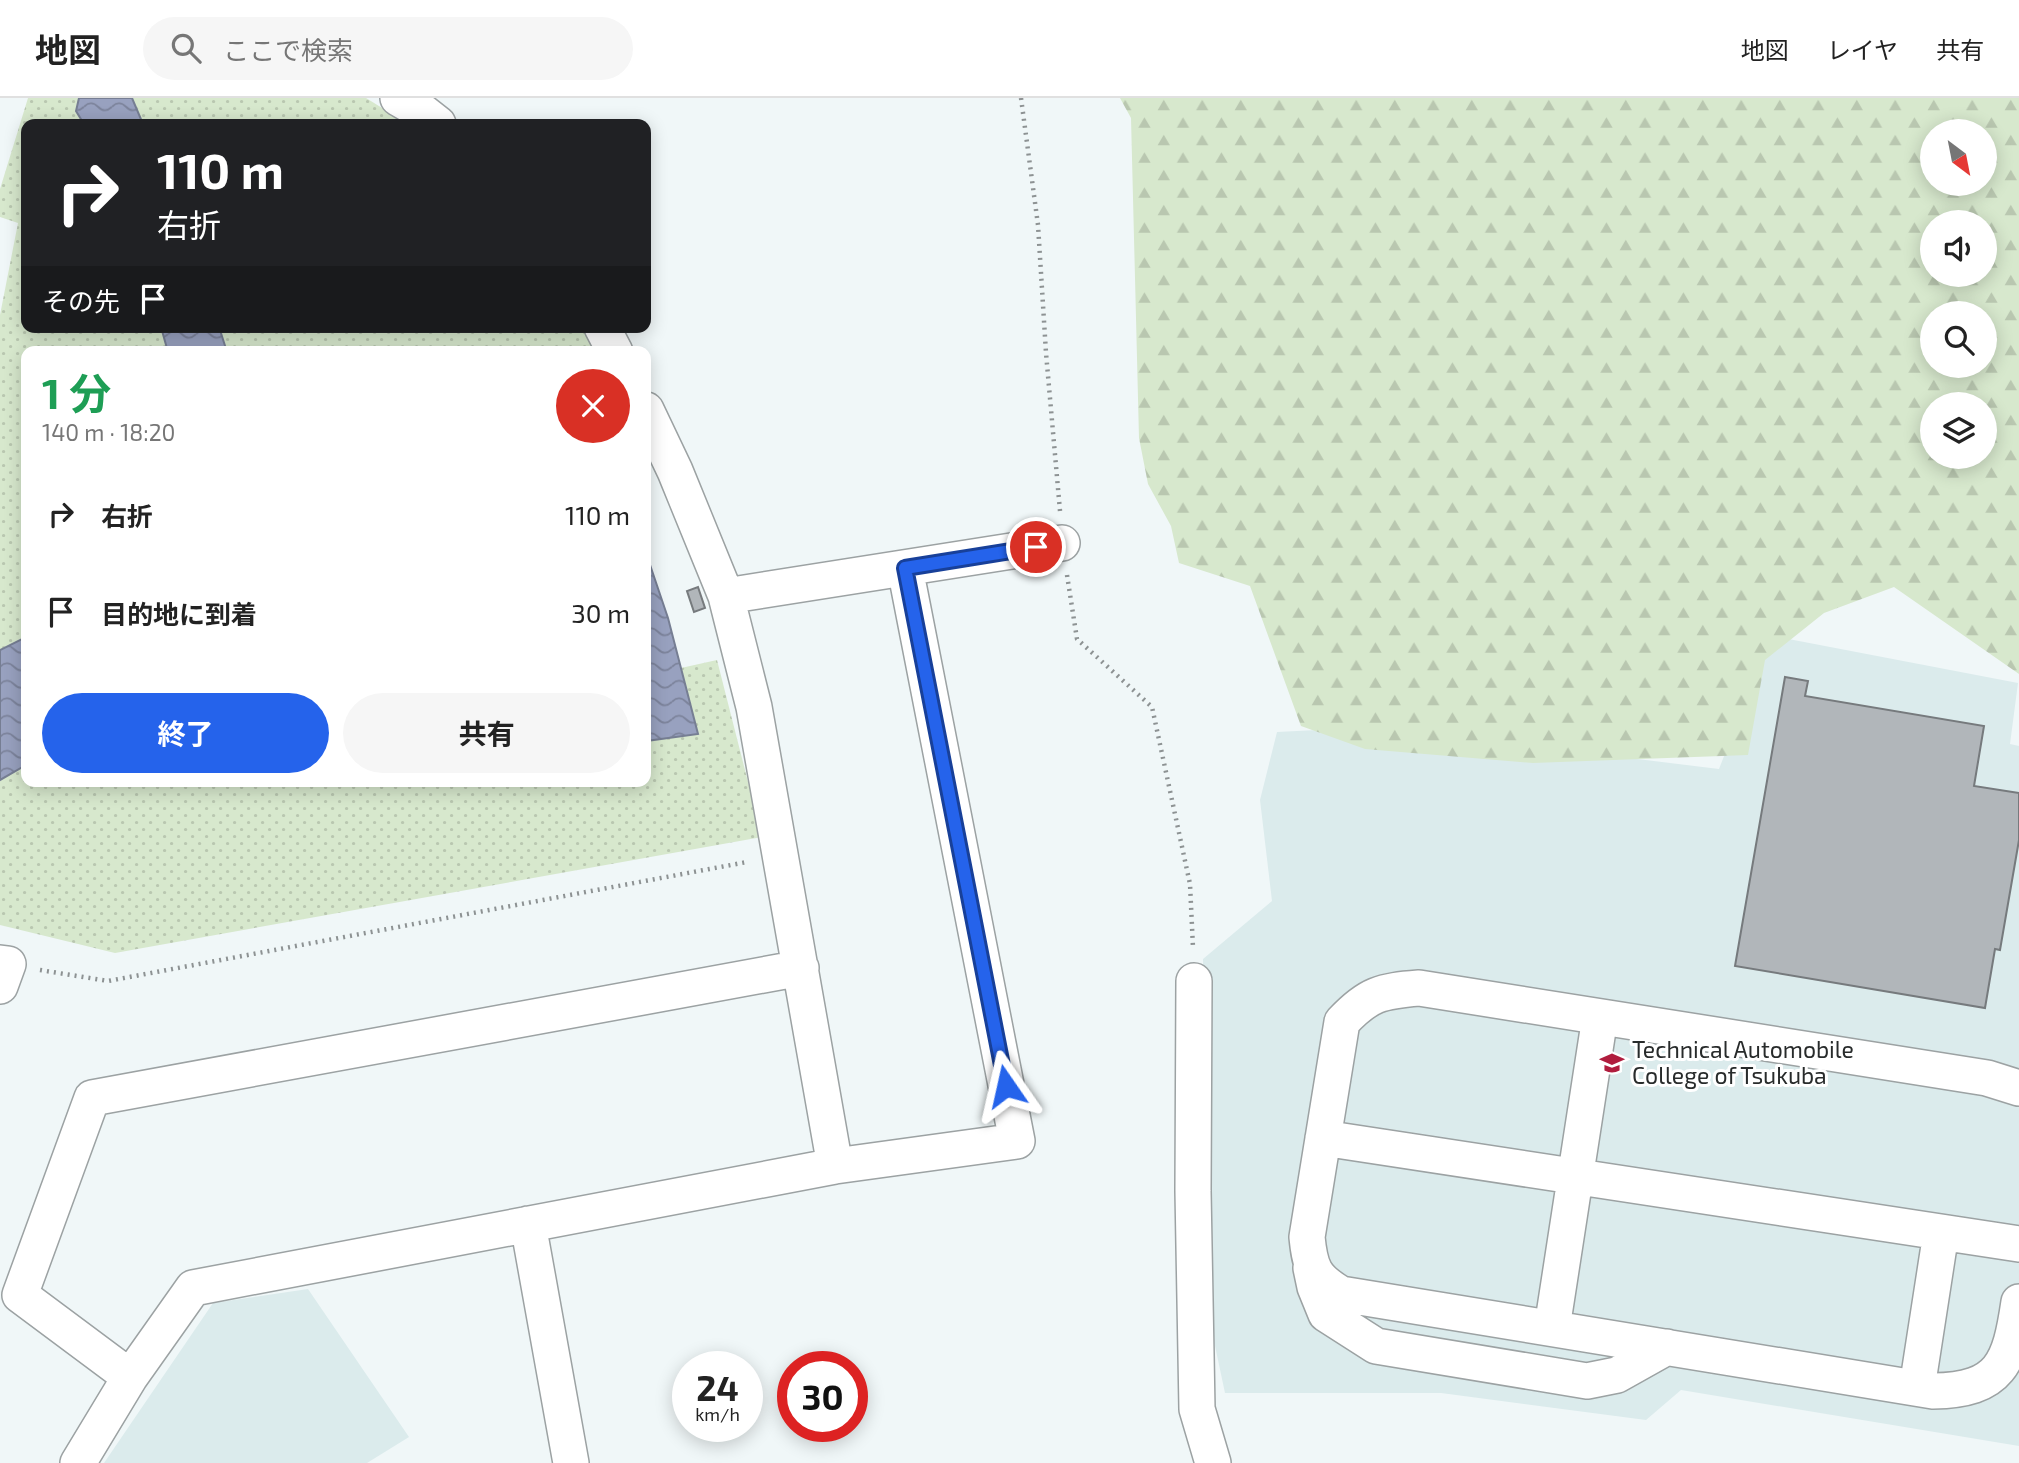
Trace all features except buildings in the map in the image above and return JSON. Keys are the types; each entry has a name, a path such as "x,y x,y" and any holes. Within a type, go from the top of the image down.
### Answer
{"street":[{"path":"651,421 726,596 754,707 835,1166"},
{"path":"726,596 1062,543"},
{"path":"78,1463 130,1377 192,1288 835,1166 1017,1141 905,568"},
{"path":"130,1377 20,1295 92,1098 801,968"},
{"path":"1194,981 1197,1409 1213,1463"},
{"path":"1667,1347 1617,1375 1587,1381 1376,1346 1326,1314 1315,1287 1307,1237 1342,1022 1360,1002 1388,991 1419,988 1987,1078 2019,1088"},
{"path":"1552,1328 1600,1017"},
{"path":"1323,1138 2019,1244"},
{"path":"528,1224 571,1463"},
{"path":"1917,1388 1941,1233"},
{"path":"1309,1262 1322,1283 1341,1294 1933,1391 1959,1390 1982,1382 2002,1366 2013,1342 2019,1302"}],"path":[{"path":"3,971 108,981 781,855"}],"shaded area":[{"name":"Technical Automobile College of Tsukuba","path":"1752,632 2018,683 2010,744 2019,746 2019,1446 1681,1390 1646,1420 1441,1393 1225,1393 1208,1313 1203,959 1272,901 1260,800 1277,732 1376,727 1719,769 1728,746"},
{"path":"308,1289 409,1437 367,1463 104,1463 213,1303"}],"green space":[{"path":"28,98 79,98 76,111 81,119 22,119"},
{"path":"132,98 366,98 400,119 141,119"},
{"path":"1120,98 2019,98 2019,674 1894,587 1824,613 1765,660 1748,755 1533,763 1365,749 1301,726 1250,586 1179,563 1171,526 1148,484 1139,438 1131,118"},
{"path":"21,121 21,333 163,333 166,346 21,346 21,640 0,650 0,315 18,223 0,217 0,189"},
{"path":"221,333 585,333 592,346 225,346"},
{"path":"717,660 762,837 115,953 0,925 0,780 21,768 21,787 651,787 651,740 698,734 681,668"}],"water":[{"path":"79,98 132,98 141,119 81,119 76,111"},
{"path":"163,333 221,333 225,346 166,346"},
{"path":"651,568 668,618 698,734 651,740"},
{"path":"21,640 21,768 0,780 0,650"}],"place":[{"name":"Technical Automobile College of Tsukuba","path":"1612,1063"}],"route":[{"path":"1006,1086 905,568 1036,547"}]}
